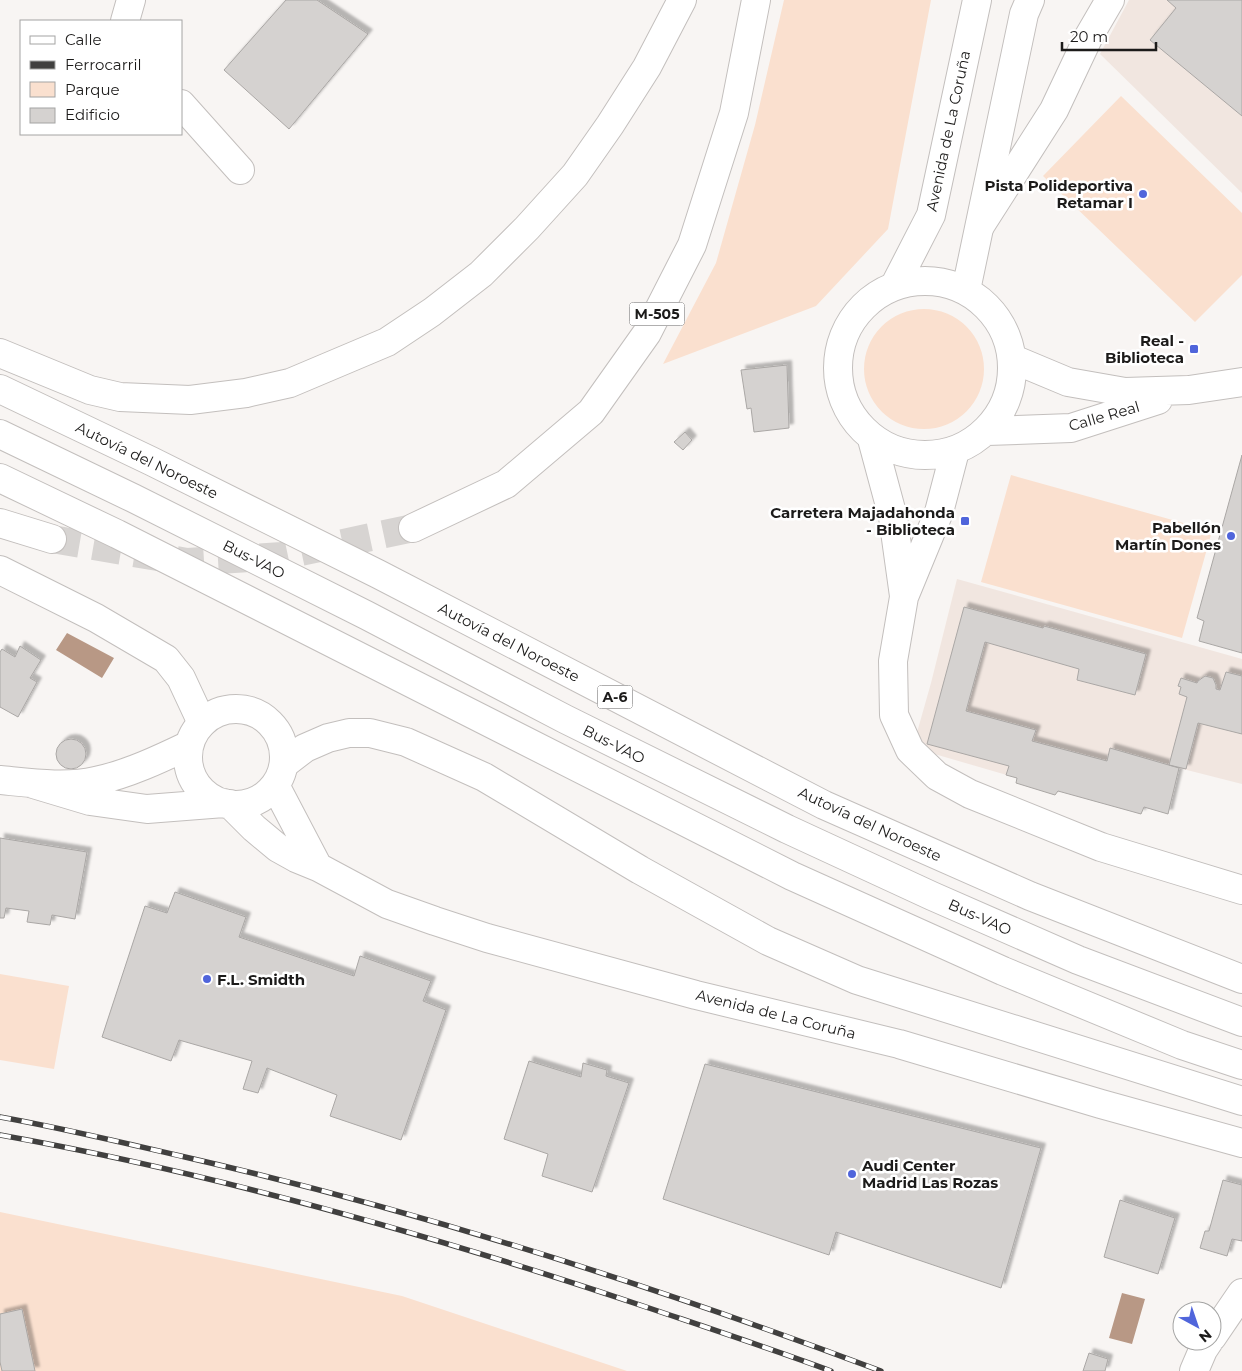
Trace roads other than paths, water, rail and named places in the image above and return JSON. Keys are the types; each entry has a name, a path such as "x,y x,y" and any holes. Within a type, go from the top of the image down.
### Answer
{"main road":[{"path":"125,20 131,0"},
{"path":"0,353 97,392 120,397 190,400 246,393 290,383 387,342 432,312 481,274 527,228 575,175 647,67 682,0"},
{"name":"M-505","path":"413,528 506,484 591,412 647,333 692,246 734,113 756,0"},
{"name":"Avenida de La Coruña","path":"896,285 931,215 977,0"},
{"path":"966,290 1024,14 1030,0"},
{"path":"979,227 1054,110 1089,36 1110,0"},
{"path":"182,105 240,170"},
{"path":"919,280 943,282 966,290 989,307 1005,331 1013,359 1012,385 1002,410 986,431 955,452 920,456 895,451 872,439 850,416 838,387 838,355 848,325 868,301 896,285 919,280"},
{"name":"Calle Real","path":"1013,359 1068,382 1125,392 1189,390 1242,382"},
{"name":"Autovía del Noroeste","path":"0,389 151,461 378,574 824,805 1030,896 1242,978"},
{"name":"Calle Real","path":"986,431 1071,428 1189,390"},
{"name":"Bus-VAO","path":"0,434 133,498 565,719 787,829 932,896 1078,960 1242,1022"},
{"path":"872,439 893,516 904,597"},
{"path":"955,452 939,512 904,597 893,661 894,715 910,750 937,776 970,794 1101,846 1242,890"},
{"path":"0,478 117,534 792,876 1003,971 1182,1045 1242,1065"},
{"path":"0,523 52,539"},
{"path":"0,570 96,618 166,659 181,678 195,734 188,757 195,781 202,791 212,798 227,804"},
{"path":"0,780 70,784 96,781 155,761 195,734 216,713 232,709 249,710 265,718 277,731 283,747 279,775 318,867"},
{"path":"30,783 90,801 147,809 243,804 255,801 266,795 279,775 305,748 328,738 349,733 370,734 406,742 484,777 640,870 768,941 857,980 1242,1101"},
{"name":"Avenida de La Coruña","path":"227,804 278,848 296,858 318,867 388,904 487,938 696,995 899,1044 1101,1104 1242,1143"},
{"path":"1222,1322 1242,1293"},
{"path":"1194,1371 1203,1351"}],"tunnel":[{"path":"52,539 187,562 282,556 413,528"}],"railway":[{"path":"0,1117 93,1136 274,1178 450,1226 624,1280 881,1371"},
{"path":"0,1135 164,1168 326,1209 407,1232 567,1281 739,1338 831,1371"}],"place":[{"name":"Pista Polideportiva Retamar I","path":"1143,194"},
{"name":"Real - Biblioteca","path":"1194,349"},
{"name":"Carretera Majadahonda - Biblioteca","path":"965,521"},
{"name":"Pabellón Martín Dones","path":"1231,536"},
{"name":"F.L. Smidth","path":"207,979"},
{"name":"Audi Center Madrid Las Rozas","path":"852,1174"}]}
